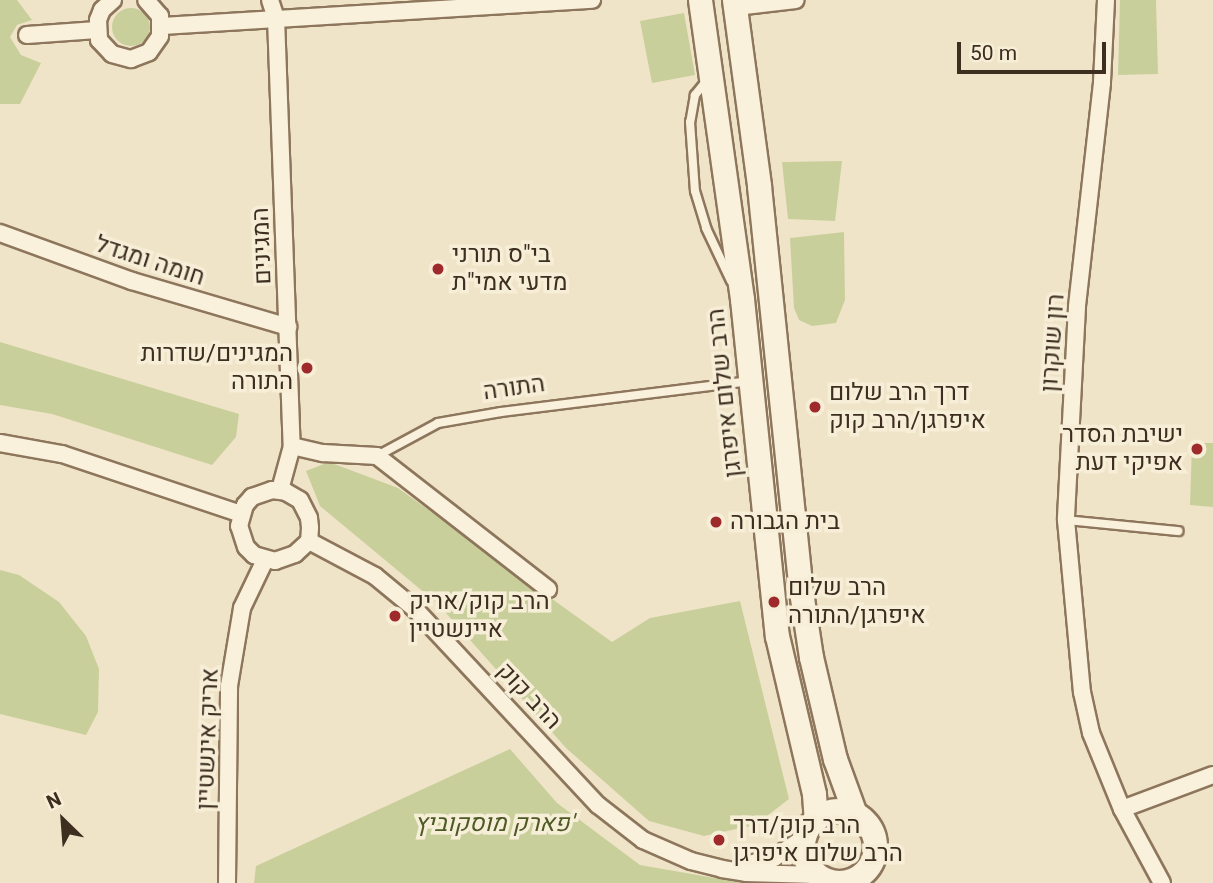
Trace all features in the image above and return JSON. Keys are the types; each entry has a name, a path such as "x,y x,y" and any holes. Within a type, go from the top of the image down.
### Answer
{"main road":[{"name":"הרב שלום איפרגן","path":"700,0 742,299 777,636 814,794 810,829"},
{"path":"735,4 759,186 800,585 811,657 835,759 855,814"},
{"path":"837,811 855,814 863,820 874,836 874,873 865,871 849,881 825,879 807,863 810,829 837,811"}],"street":[{"path":"113,0 102,10 97,30 105,48 121,58 131,59 149,52 160,36 162,26 155,7 146,0"},
{"name":"המגינים","path":"270,0 276,18 292,446 280,490"},
{"path":"162,26 592,0"},
{"path":"735,4 796,0"},
{"name":"רון שוקרון","path":"1106,0 1102,83 1077,307 1066,520 1082,692 1091,733 1122,809 1162,883"},
{"path":"27,36 97,30"},
{"name":"חומה ומגדל","path":"0,233 132,281 288,327"},
{"path":"0,443 62,454 241,514"},
{"path":"292,446 323,453 377,456 548,589"},
{"path":"280,490 292,494 306,508 309,541 285,559 265,559 246,547 241,537 241,514 252,498 261,492 280,490"},
{"name":"הרב קוק","path":"309,541 375,576 415,609 614,820 643,840 691,861 722,869 825,879"},
{"name":"אריק אינשטיין","path":"227,883 229,686 243,608 265,559"},
{"path":"1122,809 1213,775"},
{"name":"הרב קוק","path":"722,869 763,862 810,829"}],"lane":[{"path":"711,74 695,95 692,107 691,151 695,191 722,267 742,299"},
{"name":"התורה","path":"377,456 438,423 501,412 750,381"},
{"path":"1066,520 1178,531"}],"green space":[{"path":"0,0 17,0 32,20 17,25 10,37 21,55 41,63 20,104 0,104"},
{"path":"1120,0 1156,0 1158,74 1118,75"},
{"path":"131,8 144,14 150,27 144,40 131,46 118,40 112,27 118,14"},
{"path":"684,13 695,75 652,83 640,21"},
{"path":"842,161 835,221 788,219 782,162"},
{"path":"844,232 845,300 836,323 812,326 799,320 794,308 790,238"},
{"path":"0,342 239,414 236,437 212,465 52,414 0,405"},
{"path":"1192,443 1213,443 1213,507 1190,505"},
{"path":"329,462 398,488 612,642 650,618 740,601 789,799 755,825 704,836 649,821 566,748 438,604 320,506 306,471"},
{"path":"0,570 19,575 59,602 86,636 99,669 98,712 86,735 0,714"},
{"name":"פארק מוסקוביץ'","path":"510,749 557,803 640,865 732,881 800,883 254,883 256,866"}],"place":[{"name":"בי\"ס תורני מדעי אמי\"ת","path":"438,269"},
{"name":"המגינים/שדרות התורה","path":"307,368"},
{"name":"דרך הרב שלום איפרגן/הרב קוק","path":"815,407"},
{"name":"ישיבת הסדר אפיקי דעת","path":"1197,449"},
{"name":"בית הגבורה","path":"716,522"},
{"name":"הרב שלום איפרגן/התורה","path":"774,602"},
{"name":"הרב קוק/אריק איינשטיין","path":"395,616"},
{"name":"הרב קוק/דרך הרב שלום איפרגן","path":"719,840"}]}
